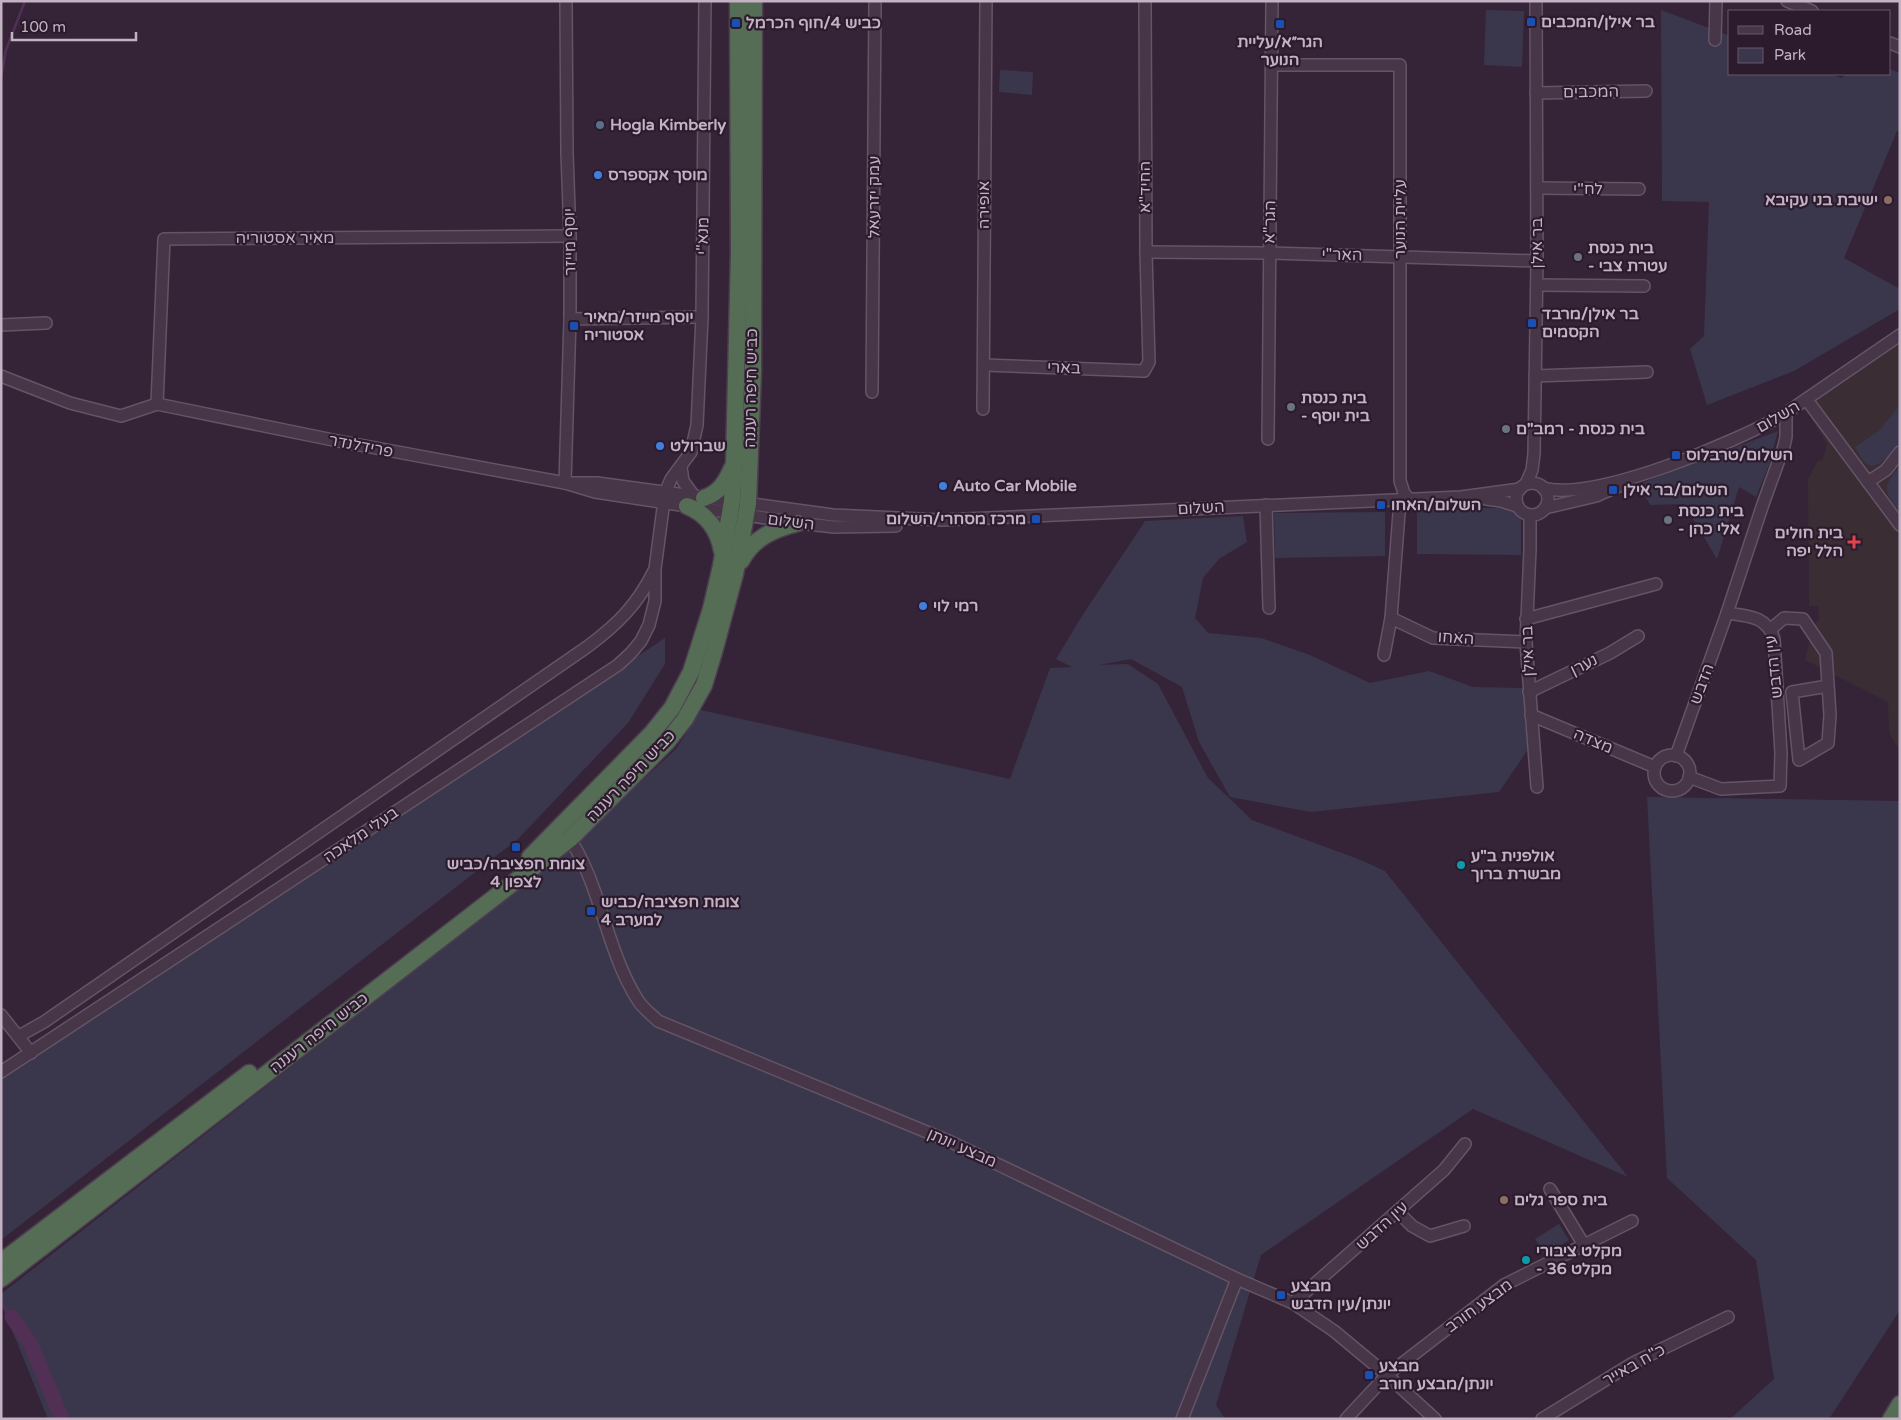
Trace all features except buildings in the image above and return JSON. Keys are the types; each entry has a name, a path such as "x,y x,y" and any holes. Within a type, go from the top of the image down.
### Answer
{"highway":[{"name":"כביש חיפה רעננה","path":"566,832 672,708 691,672 711,609 722,557 739,509 734,463 739,253 738,1"},
{"name":"כביש חיפה רעננה","path":"1,1279 20,1256 530,856 566,832 667,742 685,719 704,685 734,574 753,371 754,1"},
{"path":"722,557 715,529 700,511 695,500 710,496 723,486 734,463"},
{"path":"734,574 754,542 781,528 798,523"},
{"name":"כביש חיפה רעננה","path":"1,1262 20,1256"},
{"path":"1891,1419 1900,1404"}],"street":[{"name":"יוסף מייזר","path":"565,483 570,319 566,1"},
{"name":"מנא\"י","path":"665,497 671,480 691,452 697,425 702,317 705,1"},
{"name":"עמק יזרעאל","path":"872,392 875,1"},
{"name":"אופירה","path":"983,409 986,1"},
{"name":"החיד\"א","path":"1144,371 1150,362 1146,252 1145,1"},
{"name":"בר אילן","path":"1523,486 1532,470 1534,454 1537,285 1536,1"},
{"path":"1715,40 1716,1"},
{"path":"1787,1 1810,10"},
{"name":"הגר\"א","path":"1268,439 1273,2"},
{"name":"עליית הנוער","path":"1272,65 1400,65 1400,481 1405,500"},
{"name":"המכבים","path":"1536,93 1646,92"},
{"name":"לח\"י","path":"1537,188 1640,189"},
{"name":"מאיר אסטוריה","path":"157,404 164,239 570,236"},
{"name":"האר\"י","path":"1146,252 1270,253 1537,261"},
{"path":"1537,285 1644,286"},
{"path":"570,319 702,317"},
{"path":"1,325 46,323"},
{"name":"השלום","path":"1544,488 1560,491 1575,490 1615,482 1643,474 1729,442 1768,424 1807,400 1900,335"},
{"name":"בארי","path":"984,365 1144,371"},
{"path":"1535,376 1647,372"},
{"path":"1,376 70,403 121,416 157,404"},
{"path":"1807,400 1900,524"},
{"name":"פרידלנדר","path":"157,404 338,441 565,483 596,483 739,509"},
{"path":"1727,613 1784,446 1786,413"},
{"path":"1868,482 1886,470 1900,452"},
{"path":"681,467 683,481 695,500"},
{"name":"השלום","path":"1545,508 1596,496 1643,474"},
{"path":"1537,484 1544,488 1548,500 1545,508 1540,513 1530,515 1520,510 1517,506 1516,496 1523,486 1537,484"},
{"name":"השלום","path":"739,509 942,520 1461,497 1523,486"},
{"name":"בעלי מלאכה","path":"1,1072 618,665 631,654 641,641 649,625 655,601 655,569 665,497"},
{"name":"השלום","path":"1461,497 1501,501 1517,506"},
{"name":"פרידלנדר","path":"695,500 739,509"},
{"path":"1384,655 1391,618 1405,500"},
{"path":"1266,506 1269,608"},
{"name":"השלום","path":"739,509 798,523 834,527 905,525 942,520"},
{"name":"בר אילן","path":"1530,515 1526,642 1537,788"},
{"name":"בעלי מלאכה","path":"19,1036 44,1022 602,636 633,606 643,593 655,569"},
{"path":"1526,619 1656,584"},
{"name":"עין הדבש","path":"1689,777 1721,789 1780,786 1781,753 1774,639 1771,629 1762,621 1746,615 1727,613"},
{"name":"הדבש","path":"1676,756 1727,613"},
{"name":"האחו","path":"1391,618 1432,638 1526,642"},
{"path":"1771,629 1784,618 1803,619 1826,653 1830,715 1828,743 1799,760 1792,692 1828,686"},
{"name":"נערן","path":"1530,692 1610,653 1638,636"},
{"name":"מצדה","path":"1531,715 1655,767"},
{"path":"1666,756 1676,756 1681,758 1688,766 1689,777 1683,786 1678,789 1667,790 1655,778 1655,767 1657,762 1666,756"},
{"name":"מבצע יונתן","path":"566,832 594,887 623,971 640,1004 658,1021 951,1142 1237,1279 1294,1303 1334,1331 1387,1375 1435,1419"},
{"path":"1,1014 31,1053"},
{"name":"עין הדבש","path":"1294,1303 1444,1170 1465,1144"},
{"path":"1550,1189 1584,1245"},
{"path":"1398,1212 1412,1226 1430,1236 1464,1226"},
{"name":"מבצע חורב","path":"1346,1419 1387,1375 1504,1285 1632,1221"},
{"path":"1182,1419 1237,1279"},
{"name":"כ\"ח באייר","path":"1542,1419 1634,1363 1728,1317"}],"shaded area":[{"name":"בית חולים הלל יפה","path":"1900,340 1900,751 1889,733 1888,702 1805,660 1813,627 1819,619 1818,606 1809,606 1808,479 1818,460 1822,461 1827,444 1805,408"}],"green space":[{"path":"1486,10 1524,11 1522,67 1484,65"},
{"path":"1661,10 1728,35 1728,75 1834,75 1841,78 1846,75 1891,75 1891,69 1900,73 1900,131 1897,131 1844,258 1900,289 1900,309 1794,371 1707,405 1690,349 1704,336 1709,202 1662,201"},
{"path":"1000,70 1033,72 1032,95 999,92"},
{"path":"1900,405 1900,441 1898,445 1882,462 1872,466 1866,464 1855,447 1879,431"},
{"path":"1778,431 1769,465 1756,497 1739,487 1717,559 1684,504 1650,505 1639,484"},
{"path":"1900,466 1900,513 1888,494 1887,484"},
{"path":"1417,508 1521,508 1521,555 1417,554"},
{"path":"1385,512 1385,556 1275,558 1274,513"},
{"path":"1243,516 1247,542 1219,559 1203,578 1195,618 1208,633 1261,638 1310,655 1370,683 1429,671 1473,687 1523,688 1529,748 1499,792 1311,812 1230,797 1199,742 1182,687 1131,659 1099,665 1128,664 1158,684 1208,778 1252,820 1361,860 1385,871 1628,1177 1473,1109 1261,1255 1216,1405 1225,1419 48,1419 1,1303 1,1294 564,853 676,749 701,710 1010,779 1050,668 1072,667 1056,659 1080,619 1145,521"},
{"path":"665,638 665,664 628,723 518,839 1,1240 1,1079"},
{"path":"1647,797 1900,801 1900,1310 1829,1419 1730,1419 1774,1379 1756,1260 1667,1178"},
{"path":"1559,1224 1569,1240 1545,1255 1535,1239"}],"waterway":[{"path":"1,78 6,50 25,1"},
{"path":"1,1304 12,1317"},
{"path":"12,1317 31,1345 62,1419"}],"place":[{"name":"בר אילן/המכבים","path":"1531,22"},
{"name":"כביש 4/חוף הכרמל","path":"736,23"},
{"name":"הגר״א/עליית הנוער","path":"1280,24"},
{"name":"Hogla Kimberly","path":"600,125"},
{"name":"מוסך אקספרס","path":"598,175"},
{"name":"ישיבת בני עקיבא","path":"1888,200"},
{"name":"בית כנסת - עטרת צבי","path":"1578,257"},
{"name":"בר אילן/מרבד הקסמים","path":"1532,323"},
{"name":"יוסף מייזר/מאיר אסטוריה","path":"574,326"},
{"name":"בית כנסת - בית יוסף","path":"1291,407"},
{"name":"בית כנסת - רמב\"ם","path":"1506,429"},
{"name":"שברולט","path":"660,446"},
{"name":"השלום/טרבלוס","path":"1676,455"},
{"name":"Auto Car Mobile","path":"943,486"},
{"name":"השלום/בר אילן","path":"1613,490"},
{"name":"השלום/האחו","path":"1381,505"},
{"name":"מרכז מסחרי/השלום","path":"1036,519"},
{"name":"בית כנסת - אלי כהן","path":"1668,520"},
{"name":"בית חולים הלל יפה","path":"1854,542"},
{"name":"רמי לוי","path":"923,606"},
{"name":"צומת חפציבה/כביש 4 לצפון","path":"516,847"},
{"name":"אולפנית ב\"ע מבשרת ברוך","path":"1461,865"},
{"name":"צומת חפציבה/כביש 4 למערב","path":"591,911"},
{"name":"בית ספר גלים","path":"1504,1200"},
{"name":"מקלט ציבורי - מקלט 36","path":"1526,1260"},
{"name":"מבצע יונתן/עין הדבש","path":"1281,1295"},
{"name":"מבצע יונתן/מבצע חורב","path":"1369,1375"}]}
